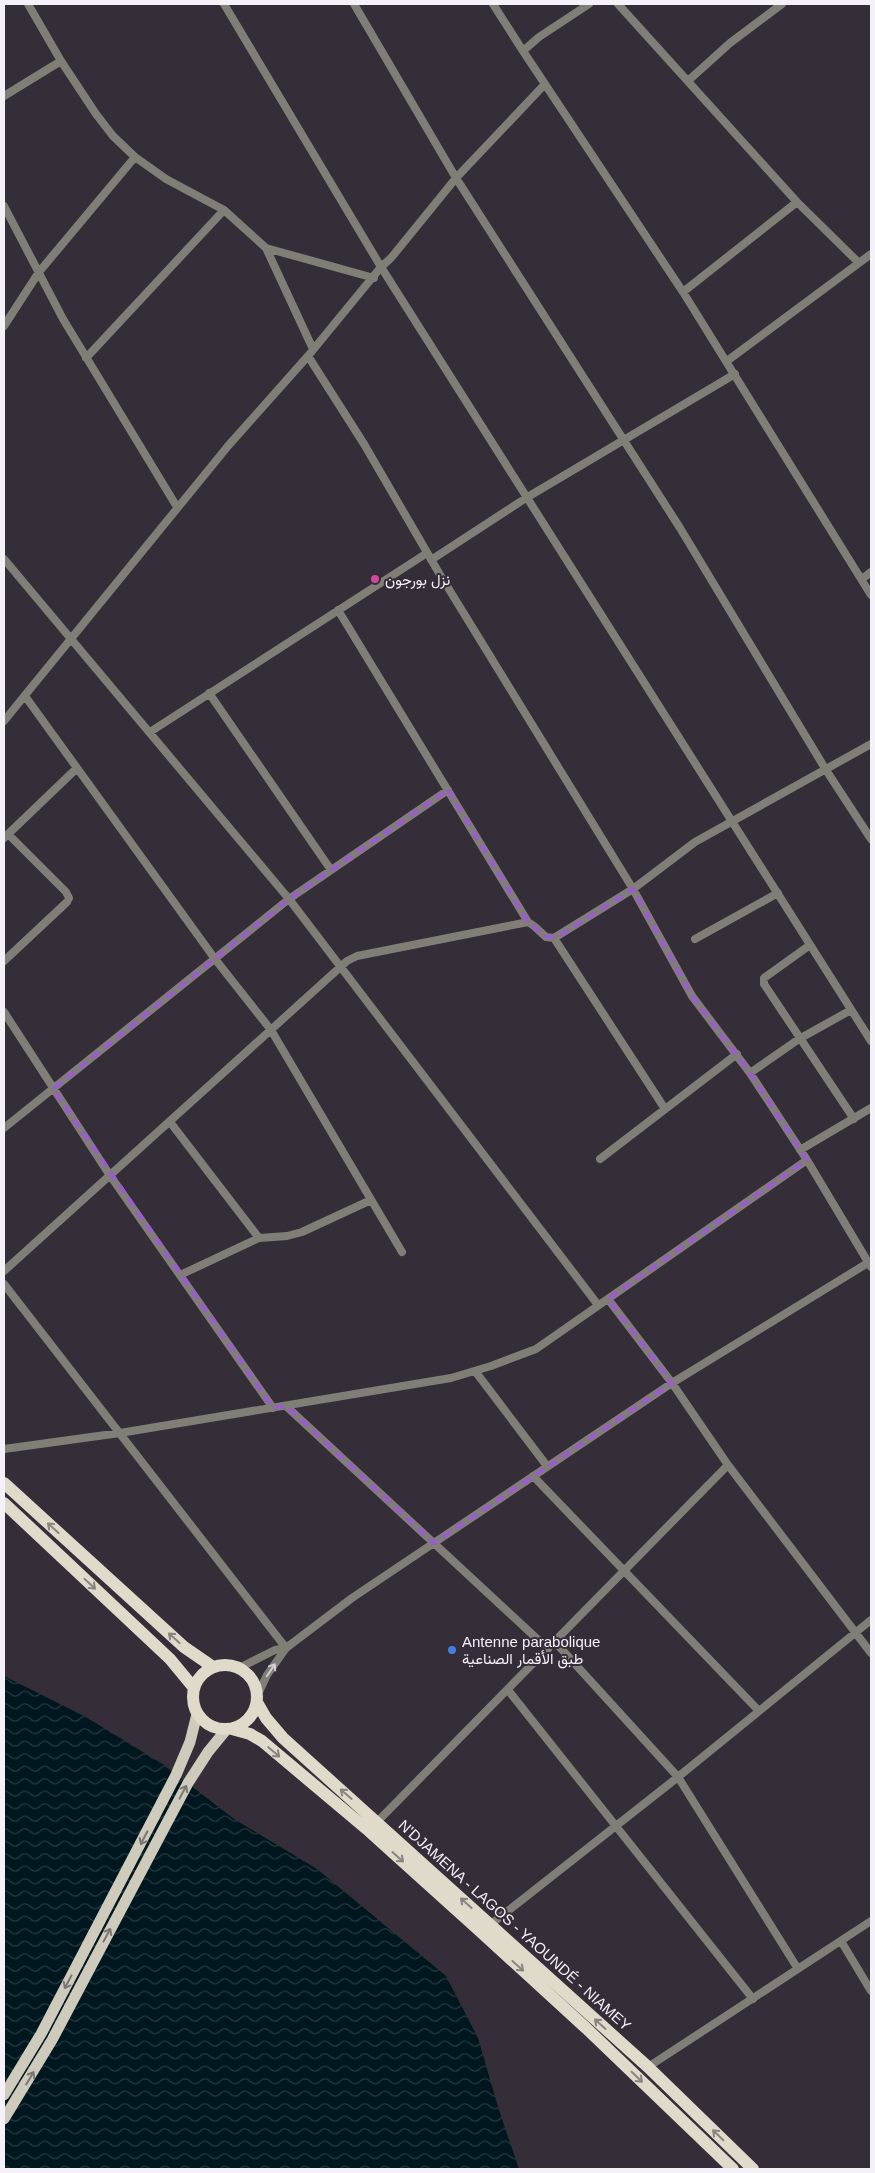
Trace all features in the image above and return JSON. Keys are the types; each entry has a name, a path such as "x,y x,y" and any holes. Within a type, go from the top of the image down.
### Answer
{"highway":[{"path":"4,1483 184,1647 212,1667"},
{"path":"4,1503 170,1659 194,1688"},
{"path":"226,1664 239,1668 249,1675 258,1699 249,1719 229,1729 206,1724 197,1714 193,1701 194,1688 201,1675 212,1667 226,1664"},
{"name":"N'DJAMENA - LAGOS - YAOUNDÉ - NIAMEY","path":"258,1699 266,1718 283,1738 648,2067 753,2169"},
{"name":"N'DJAMENA - LAGOS - YAOUNDÉ - NIAMEY","path":"229,1729 250,1734 262,1741 369,1831 586,2028 733,2169"},
{"path":"689,2126 698,2116"}],"main road":[{"path":"4,2095 41,2034 176,1775 190,1742 197,1714"},
{"path":"4,2119 52,2040 188,1783 208,1752 229,1729"}],"street":[{"path":"28,4 96,114 113,136 135,157 166,179 224,210 266,248 310,353 431,560 633,889 692,996 750,1072 807,1160 870,1264 672,1383 352,1598 286,1648 267,1675 258,1699"},
{"path":"224,4 381,267 871,1041"},
{"path":"354,4 456,178 680,528 826,770 871,839"},
{"path":"493,4 522,51 683,292 871,595"},
{"path":"522,51 539,37 589,4"},
{"path":"618,4 798,202 859,263"},
{"path":"689,80 730,43 782,4"},
{"path":"4,96 62,61"},
{"path":"4,721 228,446 310,353 374,278 381,267 392,258 456,178 545,84"},
{"path":"4,326 38,272 135,157"},
{"path":"683,292 798,202"},
{"path":"4,206 63,319 177,507"},
{"path":"86,358 224,210"},
{"path":"266,248 374,278"},
{"path":"727,361 871,254"},
{"path":"431,560 526,498 735,374"},
{"path":"150,732 427,553"},
{"path":"4,559 289,899 598,1305"},
{"path":"862,579 871,572"},
{"path":"338,610 528,922 546,937 554,938 633,889 695,842 871,744"},
{"path":"209,693 331,870"},
{"path":"25,696 215,959 272,1030 402,1252"},
{"path":"4,961 67,902 68,898 66,892 6,836 77,768"},
{"path":"4,1128 289,899 448,790"},
{"path":"695,939 778,893"},
{"path":"4,1271 109,1174 170,1122 341,967 357,956 528,922"},
{"path":"554,938 665,1109"},
{"path":"810,945 764,978 764,984 854,1119"},
{"path":"750,1072 799,1039 851,1010"},
{"path":"4,1012 109,1174 273,1408"},
{"path":"600,1159 737,1054"},
{"path":"800,1150 871,1108"},
{"path":"170,1122 259,1238"},
{"path":"4,1449 120,1433 286,1406 451,1378 475,1371 536,1349 807,1160"},
{"path":"180,1275 259,1238 287,1236 302,1232 371,1200"},
{"path":"4,1284 286,1648"},
{"path":"608,1299 672,1383 728,1465 871,1653"},
{"path":"475,1371 547,1466"},
{"path":"286,1406 548,1649"},
{"path":"377,1822 728,1465"},
{"path":"533,1476 759,1711"},
{"path":"490,1925 678,1777 871,1620"},
{"path":"555,1642 678,1777 798,1969"},
{"path":"239,1668 275,1650 286,1648"},
{"path":"508,1690 617,1825 752,1999"},
{"path":"648,2067 871,1921"},
{"path":"840,1941 871,1991"}],"highlighted area":[{"path":"448,790 528,922 546,937 559,936 633,889 692,996 750,1073 807,1160 608,1299 672,1383 434,1543 286,1406 273,1408 53,1089 289,899"}],"water":[{"path":"4,1676 86,1717 164,1765 234,1819 317,1869 446,1976 478,2038 498,2107 519,2169 4,2169"}],"place":[{"name":"نزل بورجون","path":"375,579"},
{"name":"Antenne parabolique طبق الأقمار الصناعية","path":"452,1650"}]}
